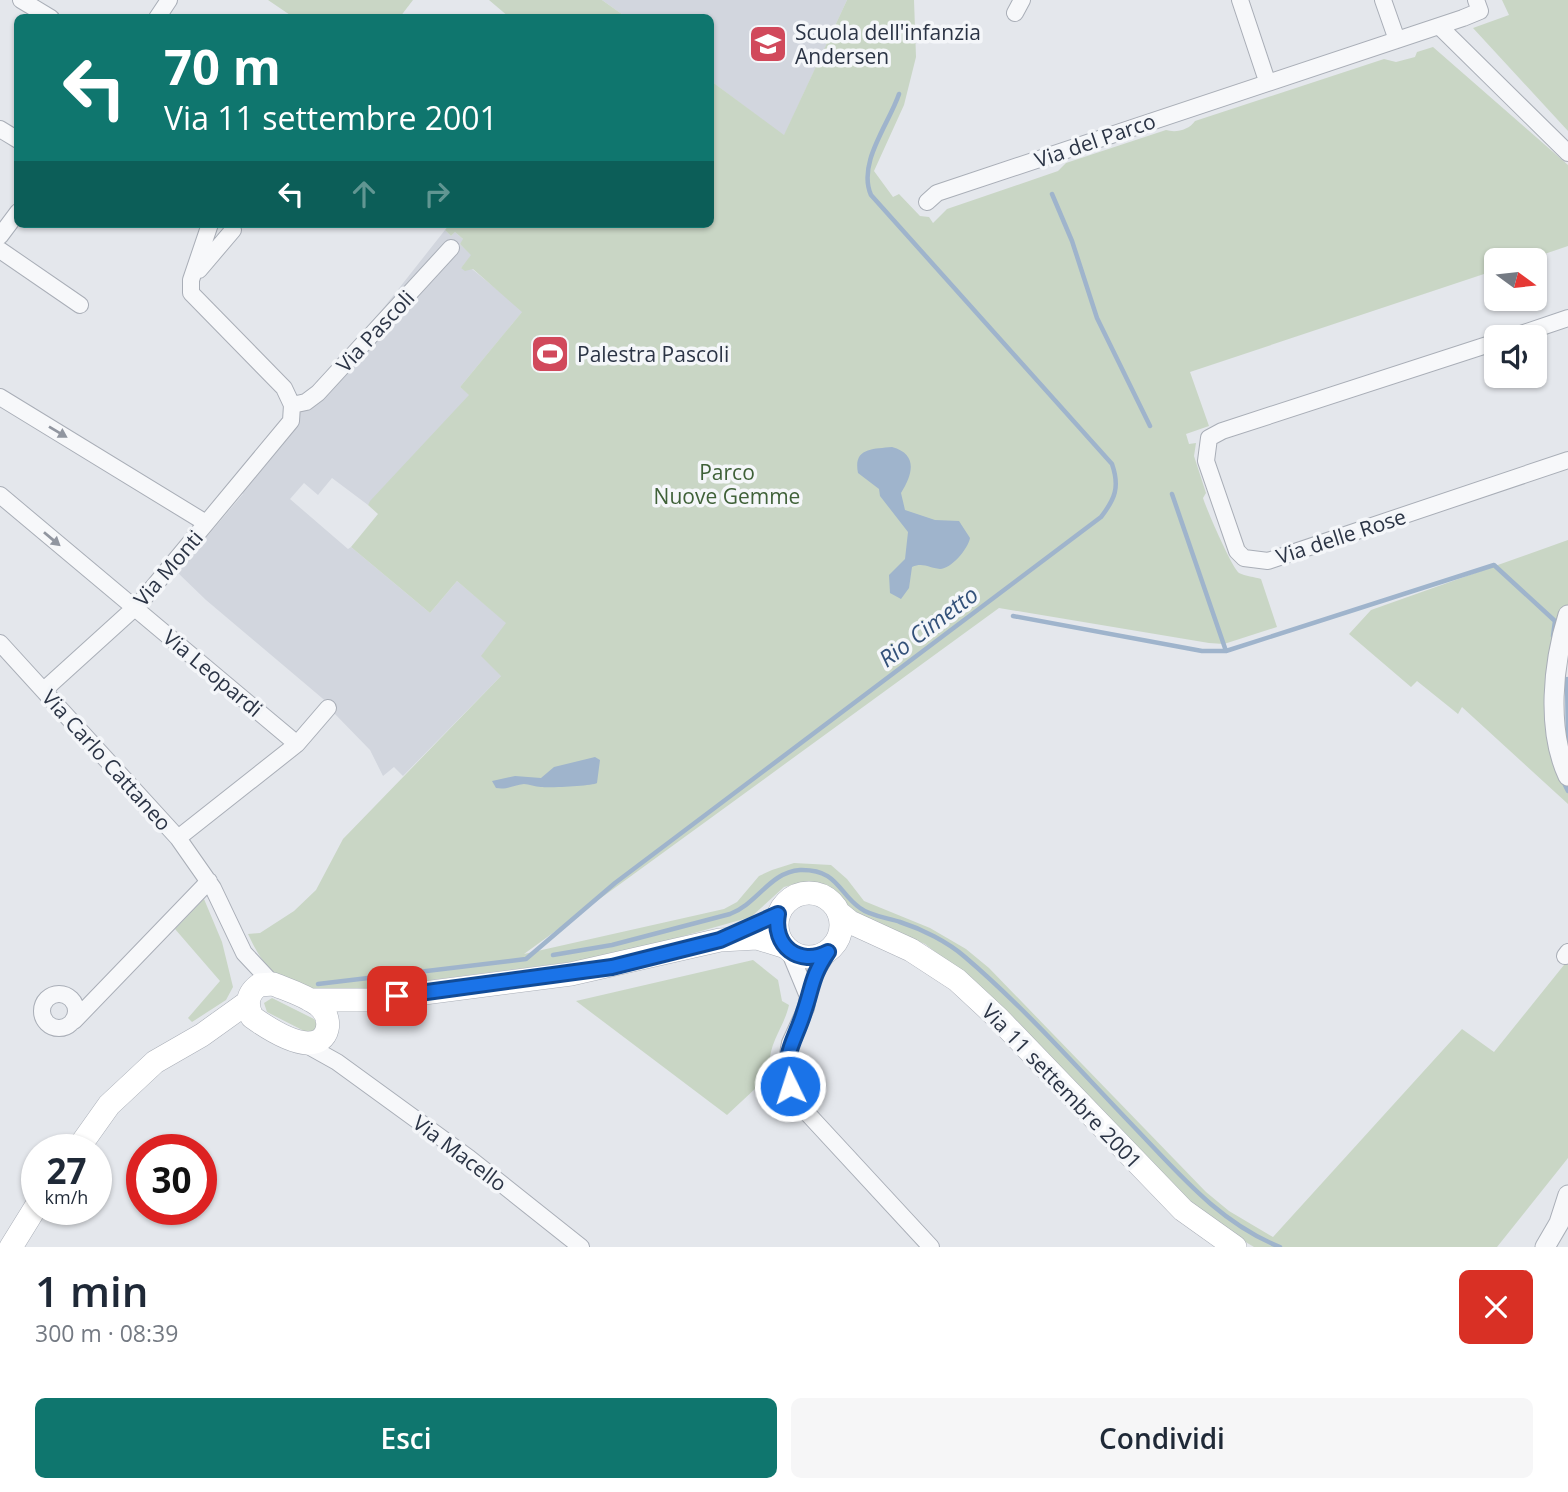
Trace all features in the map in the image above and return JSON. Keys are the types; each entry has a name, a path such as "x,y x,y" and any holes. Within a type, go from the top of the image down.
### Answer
{"main road":[{"name":"Via 11 settembre 2001","path":"258,992 310,1000 370,1000 612,967 720,940 778,914 790,899 808,893 827,898 839,913 881,938 911,950 957,980 999,1019 1183,1210 1235,1247"},
{"path":"832,948 841,924 839,913"},
{"path":"778,914 776,930 787,949"},
{"name":"Via 11 settembre 2001","path":"720,940 757,938 810,958 832,948 881,938"},
{"path":"258,992 252,1017 261,1024 303,1043"},
{"path":"88,1134 109,1105 155,1062 202,1035 258,992"},
{"name":"Via 11 settembre 2001","path":"310,1000 323,1011 327,1029"},
{"name":"Via 11 settembre 2001","path":"303,1043 320,1040 327,1029 370,1000"},
{"path":"202,1035 232,1026 261,1024"},
{"path":"11,1247 25,1225"}],"street":[{"path":"21,0 44,14"},
{"path":"1240,0 1267,81"},
{"path":"1383,0 1397,40"},
{"name":"Via del Parco","path":"927,202 937,193 1267,81 1440,27 1480,11 1476,0"},
{"path":"1440,27 1568,153"},
{"path":"0,236 14,217"},
{"path":"206,523 286,429 292,405 284,388 191,293 191,280 209,228"},
{"path":"215,228 220,232 233,228"},
{"path":"191,280 235,228"},
{"name":"Via Pascoli","path":"292,405 306,402 318,393 451,248"},
{"path":"0,250 80,305"},
{"path":"1547,325 1568,318"},
{"name":"Via delle Rose","path":"1484,346 1209,438 1206,461 1237,551 1244,558 1268,561 1568,460"},
{"name":"Via Monti","path":"0,397 206,523 135,607 44,690"},
{"name":"Via Leopardi","path":"0,495 297,744"},
{"path":"1568,615 1556,668 1556,736 1568,776"},
{"name":"Via Carlo Cattaneo","path":"0,643 178,838 209,881 244,953 258,992"},
{"path":"178,838 297,744 328,708"},
{"path":"75,1003 66,995 55,994 46,1000 41,1010 44,1021 53,1028 65,1028 74,1021 209,881"},
{"path":"832,948 816,970 806,1008 787,1055 787,1073 797,1100 931,1247"},
{"path":"787,949 807,996"},
{"path":"75,1003 92,1000"},
{"path":"74,1021 75,1003"},
{"path":"327,1029 337,1062"},
{"name":"Via Macello","path":"303,1043 337,1062 469,1158 581,1247"},
{"path":"1568,1196 1568,1206"},
{"path":"1545,1247 1559,1223 1568,1196"}],"shaded area":[{"name":"Scuola dell'infanzia Andersen","path":"602,0 847,0 784,136 714,83 714,14 622,14"},
{"path":"445,230 451,236 455,232 464,240 460,244 472,255 461,268 472,269 523,311 460,387 470,395 368,505 332,478 318,495 304,483 290,499 348,549 351,547 430,613 457,581 507,623 501,676 403,776 394,767 383,776 370,750 334,713 335,709 206,600 177,572 243,494 231,484 385,306"}],"green space":[{"path":"268,0 413,0 402,14 289,14"},
{"path":"489,0 602,0 622,14 505,14"},
{"name":"Parco Nuove Gemme","path":"847,0 914,0 916,57 904,105 874,171 893,197 899,194 920,216 929,217 933,223 947,209 1058,171 1066,163 1166,130 1182,130 1195,121 1384,59 1396,62 1415,57 1417,52 1433,47 1568,165 1568,246 1547,253 1547,248 1484,248 1484,274 1190,372 1209,426 1186,434 1189,444 1196,443 1194,456 1206,493 1203,498 1236,569 1241,574 1261,579 1277,627 1224,644 1209,643 999,608 524,954 724,909 737,902 759,876 772,870 794,863 831,865 847,879 864,901 930,928 966,949 989,968 1206,1192 1229,1211 1273,1237 1462,1029 1494,1052 1568,960 1568,1158 1497,1247 1254,1247 1227,1231 1189,1202 975,982 925,944 852,912 828,888 817,883 806,882 784,887 751,917 609,957 323,994 285,980 263,960 248,934 260,933 294,911 316,890 343,839 501,676 481,656 506,623 457,581 430,613 351,547 378,514 368,505 370,501 469,395 460,387 522,312 473,269 465,271 461,268 471,255 460,244 463,239 455,232 451,236 445,230 714,228 714,83 784,135"},
{"path":"1502,0 1568,0 1568,131 1473,28 1509,15"},
{"path":"1568,540 1568,628 1559,743 1568,772 1568,804 1462,707 1458,714 1417,681 1411,687 1349,634 1371,610"},
{"path":"204,899 222,942 233,987 226,1000 192,1022 188,1018 220,981 175,929"},
{"path":"753,960 778,980 782,1001 789,1005 770,1055 770,1075 727,1115 576,1001"},
{"path":"272,998 314,1019 317,1024 315,1031 306,1032 267,1012 264,1003"}],"water":[{"path":"892,447 906,454 911,466 901,493 905,510 935,520 959,521 970,538 958,558 949,566 940,569 923,565 912,567 909,588 901,599 890,593 889,575 905,559 908,532 880,496 879,489 858,473 857,465 861,454 866,451"},
{"path":"595,757 600,760 597,783 594,784 539,787 524,784 496,788 492,781 515,776 541,778 554,767"}],"waterway":[{"name":"Rio Cimetto","path":"318,984 526,959 615,883 1101,517 1106,510 1116,486 1112,464 871,195 868,183 871,157 899,94"},
{"path":"1052,194 1072,241 1097,318 1150,426"},
{"path":"1172,494 1226,651"},
{"path":"1013,616 1202,651 1226,651 1494,565 1555,621 1553,636"},
{"path":"1567,679 1568,742"},
{"path":"1562,779 1568,791"},
{"path":"553,955 612,945 730,914 748,903 780,876 800,870 822,873 864,911 926,932 965,957 1032,1020 1202,1196 1238,1225 1280,1247"}],"place":[{"name":"Scuola dell'infanzia Andersen","path":"768,44"},
{"name":"Palestra Pascoli","path":"550,354"}],"route":[{"path":"397,996 612,967 720,940 778,914 776,930 783,946 790,953 810,958 828,952 810,981 806,1008 790,1042 786,1065 790,1086"}]}
